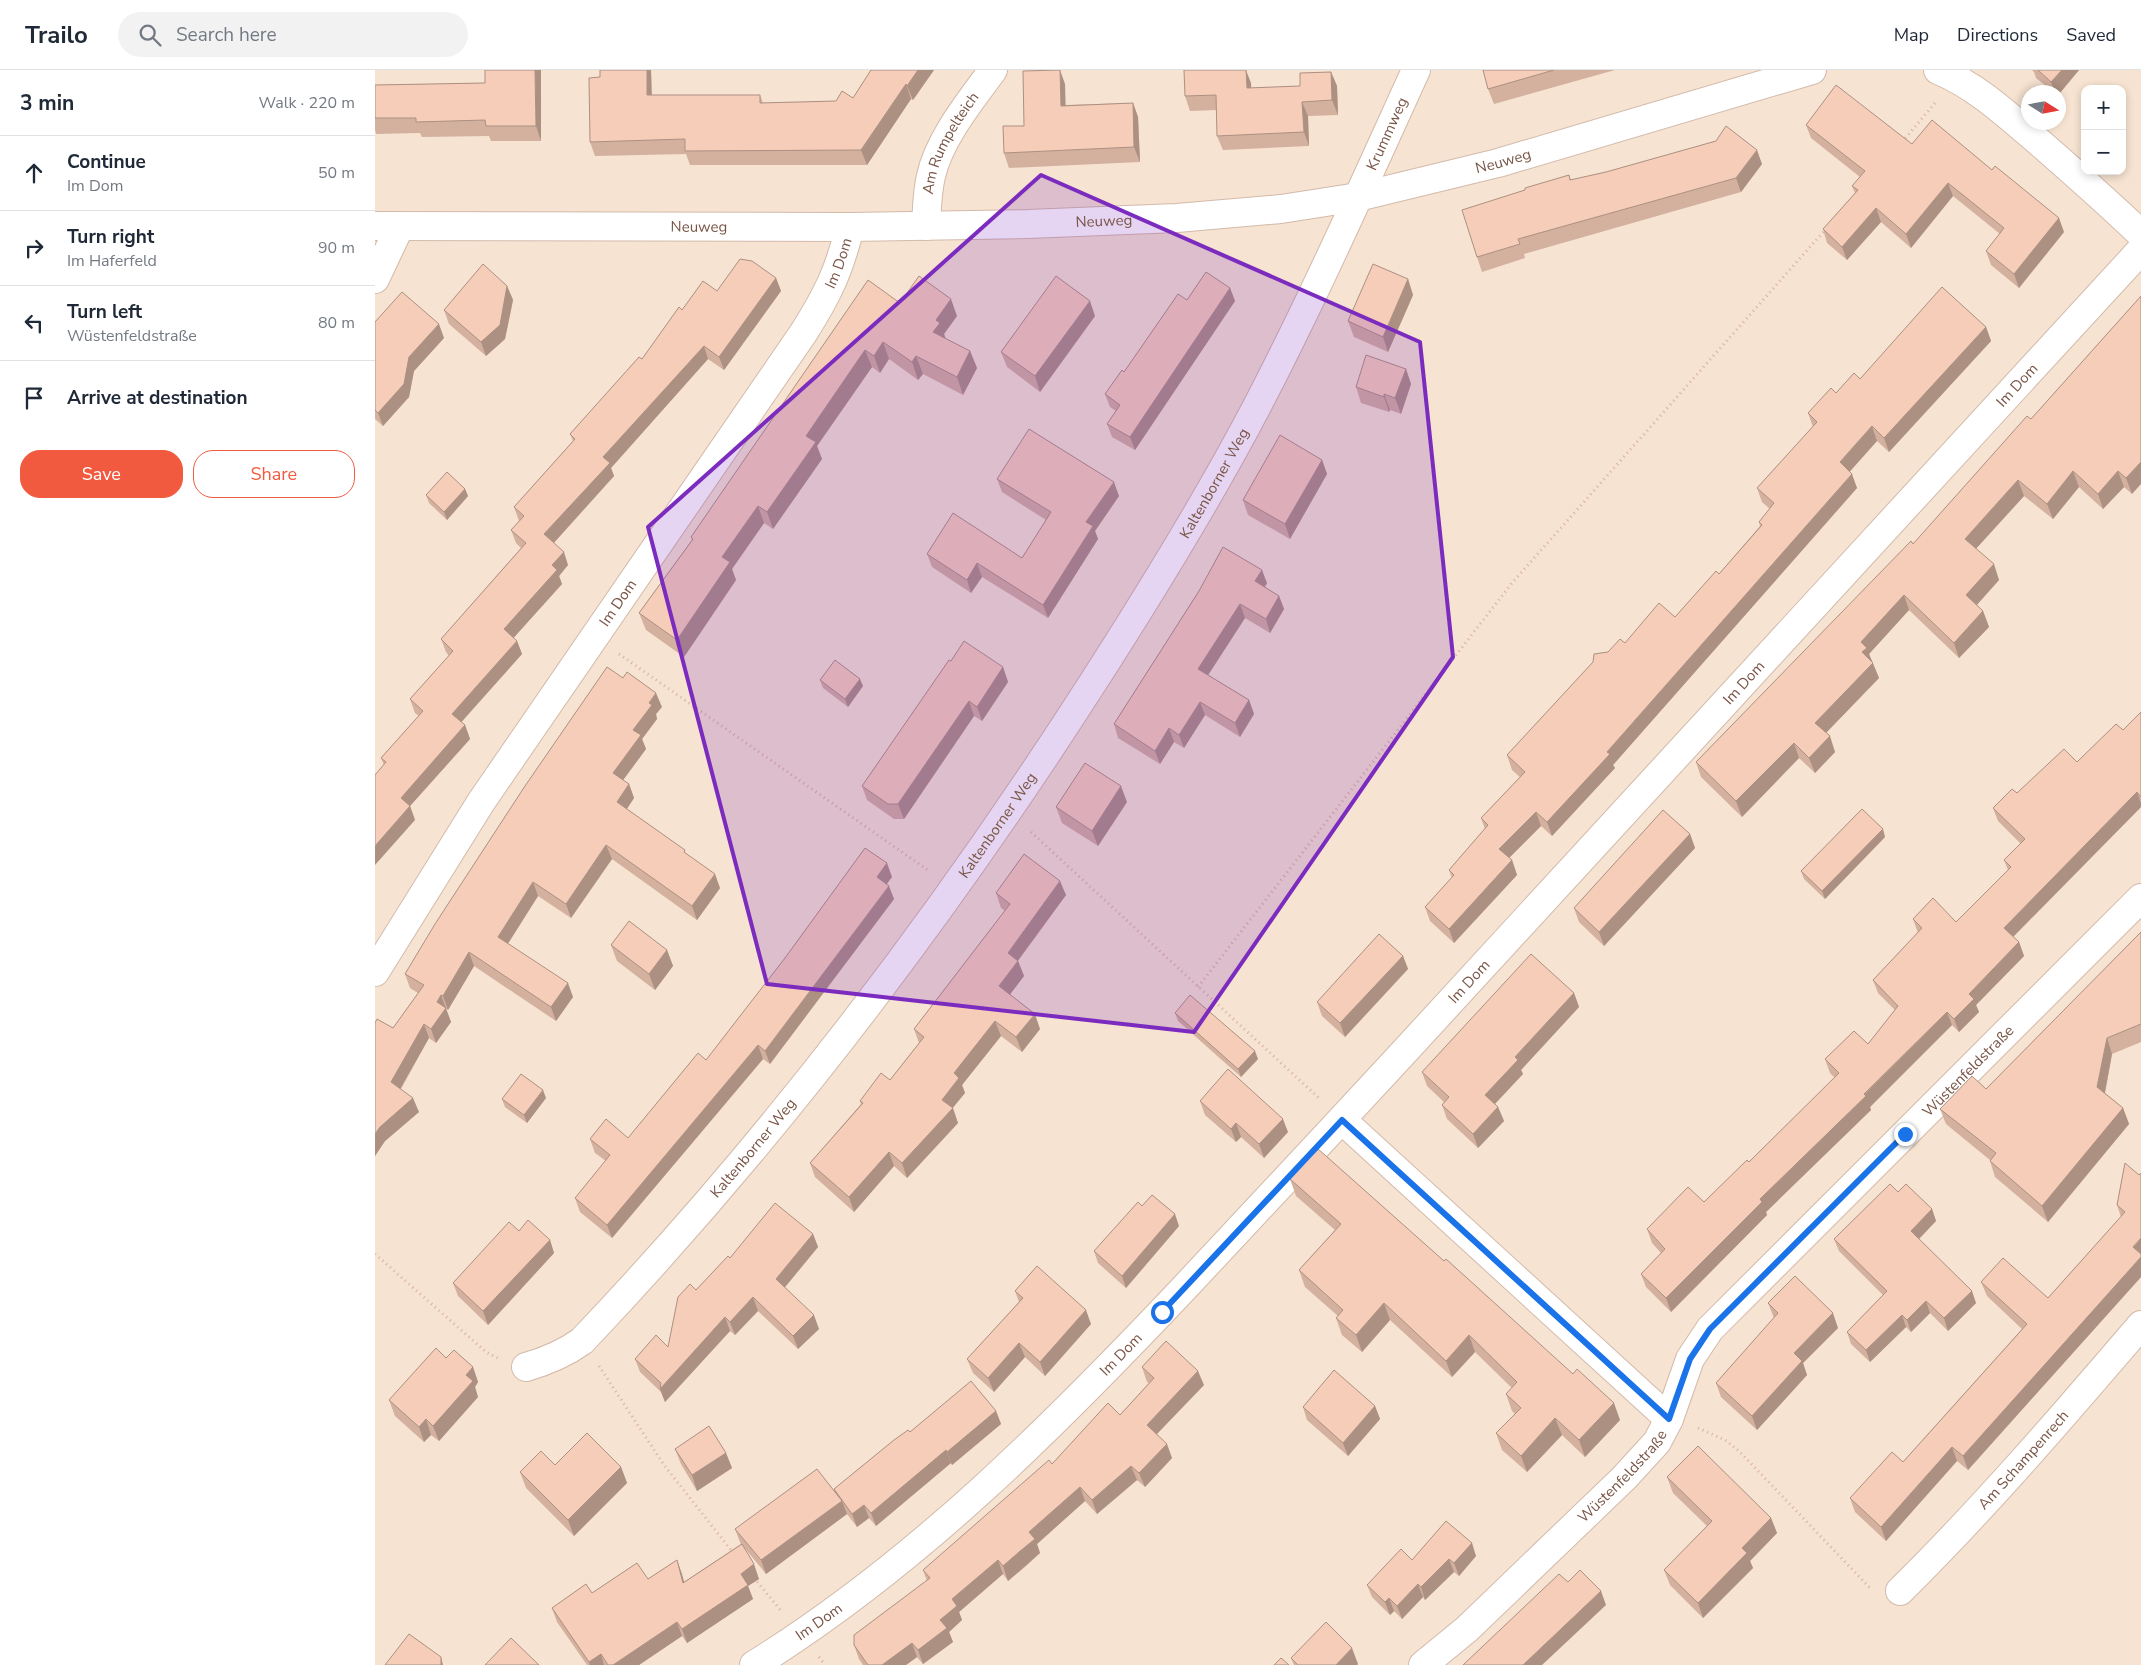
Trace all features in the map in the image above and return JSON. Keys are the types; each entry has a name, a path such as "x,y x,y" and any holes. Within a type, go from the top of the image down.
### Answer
{"street":[{"name":"Am Rumpelteich","path":"926,226 931,174 940,152 961,116 993,70"},
{"name":"Krummweg","path":"1359,197 1416,70"},
{"name":"Neuweg","path":"387,226 926,226 1177,218 1281,209 1359,197 1498,163 1812,70"},
{"path":"1952,73 1993,103 2082,178 2141,234"},
{"name":"Kaltenborner Weg","path":"526,1366 550,1360 582,1341 690,1224 885,981 1008,811 1145,602 1204,503 1255,410 1359,197"},
{"path":"375,279 387,226"},
{"name":"Im Dom","path":"375,972 481,802 596,638 820,307 839,267 849,227"},
{"name":"Im Dom","path":"754,1665 801,1636 866,1587 997,1478 1149,1325 1342,1120 2141,250"},
{"name":"Wüstenfeldstraße","path":"1423,1665 1467,1629 1624,1478 1657,1442 1669,1419 1690,1359 1710,1329 2141,898"},
{"path":"1342,1120 1669,1419"},
{"name":"Am Schampenrech","path":"1900,1591 1941,1550 2141,1325"}],"path":[{"path":"1899,146 1952,73"},
{"path":"1198,987 1512,583 1826,228"},
{"path":"596,638 953,888"},
{"path":"1008,811 1342,1120"},
{"path":"375,1254 486,1352 502,1360 526,1366"},
{"path":"582,1341 664,1465 738,1559"},
{"path":"1669,1419 1705,1430 1725,1440 1739,1451 1844,1561"},
{"path":"751,1574 801,1636"}],"highlighted area":[{"path":"1041,175 1420,342 1453,657 1194,1032 767,984 648,527"}],"shaded area":[{"path":"375,70 2141,70 2141,1665 375,1665"}],"building":[{"path":"485,70 535,70 536,126 486,126 485,120 416,122 416,118 375,118 375,85 485,83"},
{"path":"600,70 647,70 647,95 760,95 760,103 836,101 842,91 853,98 871,70 918,70 907,86 906,84 861,150 685,151 685,139 590,142 589,78 600,77"},
{"path":"1060,70 1061,106 1133,103 1134,147 1004,153 1003,126 1024,126 1023,71"},
{"path":"1184,70 1246,70 1247,88 1300,86 1300,73 1331,72 1332,100 1302,102 1304,132 1217,136 1216,95 1185,96"},
{"path":"1483,70 1554,70 1488,89"},
{"path":"2038,70 2062,70 2051,82"},
{"path":"1836,85 1912,144 1932,120 1992,170 1995,166 2059,218 2014,274 1986,251 2004,228 1948,183 1906,234 1876,208 1842,247 1823,229 1858,190 1852,186 1865,171 1806,125"},
{"path":"1726,126 1757,150 1736,178 1518,239 1520,244 1477,257 1462,210 1569,175 1570,180 1606,172 1716,141"},
{"path":"740,259 752,261 776,278 719,357 704,346 603,457 610,463 544,534 564,552 552,565 557,570 504,629 517,641 452,714 465,725 401,798 410,806 375,846 375,775 386,762 381,758 423,711 410,699 453,651 441,639 526,543 511,530 524,516 514,507 575,439 570,434 639,357 642,359 679,307 682,310 703,281 717,291"},
{"path":"483,264 507,286 500,325 481,342 444,310"},
{"path":"1373,264 1408,279 1383,337 1348,321"},
{"path":"1206,272 1230,288 1130,437 1107,424 1120,405 1105,394 1122,370 1124,372 1178,294 1187,300"},
{"path":"919,276 951,299 936,320 940,323 933,332 970,351 957,377 916,356 912,362 883,342 874,356 865,350 806,436 816,442 767,512 758,506 722,557 730,562 677,640 639,613 693,539 691,537 868,280 900,303"},
{"path":"1056,276 1090,301 1035,376 1001,352"},
{"path":"1942,287 1986,327 1884,438 1872,426 1840,462 1852,474 1607,752 1610,754 1547,822 1536,812 1499,849 1512,860 1449,929 1425,907 1454,875 1449,870 1488,825 1481,818 1525,772 1507,755 1593,662 1594,654 1608,652 1620,639 1625,643 1659,603 1675,617 1716,571 1719,574 1762,525 1759,522 1774,503 1757,488 1817,422 1808,413 1831,388 1836,393 1854,373 1860,379"},
{"path":"402,292 439,324 409,357 404,384 378,413 375,410 375,322"},
{"path":"2141,296 2141,462 2126,478 2118,471 2098,494 2073,471 2047,504 2018,480 1965,539 1994,564 1966,595 1983,611 1954,643 1904,595 1861,642 1867,648 1862,652 1873,663 1815,723 1830,736 1809,758 1794,743 1736,801 1696,762 1911,541 1913,544 2027,416 2031,419"},
{"path":"1366,355 1406,369 1395,398 1384,394 1384,397 1356,387"},
{"path":"1029,429 1114,482 1086,522 1093,526 1043,605 977,563 967,580 927,554 953,513 1022,558 1051,512 997,479"},
{"path":"1280,435 1322,460 1285,524 1243,500"},
{"path":"447,472 465,489 444,512 426,495"},
{"path":"1223,547 1262,570 1255,581 1279,596 1266,619 1240,604 1198,669 1249,700 1235,723 1200,702 1179,735 1169,728 1155,751 1114,724 1199,591"},
{"path":"964,641 1003,667 977,707 969,701 898,804 888,804 862,786"},
{"path":"835,660 860,679 845,699 820,680"},
{"path":"607,667 623,678 627,672 656,693 649,703 652,705 633,730 641,735 613,773 629,784 617,802 685,850 684,852 715,874 692,906 606,845 566,904 533,882 498,937 568,983 551,1007 469,952 443,996 441,995 437,1002 446,1008 431,1029 424,1024 391,1082 413,1098 380,1127 375,1134 375,1023 377,1019 393,1028 424,985 405,974 435,924 525,786"},
{"path":"2141,712 2141,797 2137,792 2004,928 2019,942 1969,994 1974,999 1954,1019 1947,1012 1864,1094 1866,1096 1760,1199 1762,1202 1666,1298 1641,1274 1665,1249 1647,1229 1688,1187 1704,1202 1747,1160 1749,1162 1839,1073 1825,1059 1854,1031 1868,1044 1898,1006 1873,980 1922,928 1913,919 1933,898 1956,922 2011,867 2004,860 2025,839 1993,808 2012,789 2017,793 2064,749 2077,762 2116,724 2123,730"},
{"path":"1085,763 1121,786 1092,831 1056,807"},
{"path":"1862,809 1883,829 1822,891 1801,871"},
{"path":"1663,810 1690,834 1599,932 1574,908"},
{"path":"865,848 887,863 877,877 889,886 765,1051 758,1045 607,1225 575,1198 610,1155 590,1139 606,1119 628,1138 698,1053 706,1060 785,958"},
{"path":"1024,854 1060,881 1008,953 1018,961 999,986 1035,1014 1016,1037 995,1021 954,1073 959,1078 942,1100 953,1108 902,1163 889,1152 849,1197 810,1163 863,1103 860,1101 881,1073 890,1080 924,1037 914,1029 1010,904 996,893"},
{"path":"629,921 667,950 649,974 611,945"},
{"path":"2141,932 2141,1024 2107,1038 2097,1087 2123,1108 2042,1206 1990,1161 1996,1153 1940,1109 1972,1076 1986,1089"},
{"path":"1379,934 1403,956 1340,1023 1317,1002"},
{"path":"1531,954 1574,993 1515,1057 1518,1060 1485,1095 1498,1107 1473,1134 1442,1105 1449,1097 1422,1072"},
{"path":"1190,995 1255,1051 1238,1069 1175,1013"},
{"path":"1228,1069 1283,1119 1259,1144 1236,1123 1231,1129 1200,1101"},
{"path":"521,1074 543,1090 524,1115 502,1099"},
{"path":"1317,1148 1444,1261 1446,1259 1573,1374 1577,1369 1614,1403 1579,1440 1555,1418 1521,1456 1496,1433 1521,1408 1506,1394 1517,1382 1469,1335 1446,1361 1384,1303 1356,1335 1336,1318 1343,1310 1299,1270 1341,1224 1290,1179"},
{"path":"2125,1163 2139,1175 2141,1173 2141,1238 2133,1247 2141,1254 2141,1257 1963,1456 1952,1447 1881,1527 1850,1498 1892,1452 1903,1462 2027,1324 1981,1282 2003,1258 2048,1298 2125,1212 2117,1205"},
{"path":"1890,1184 1898,1192 1906,1184 1932,1209 1911,1231 1972,1291 1944,1318 1926,1301 1907,1320 1902,1315 1866,1350 1847,1332 1887,1291 1834,1239"},
{"path":"1152,1195 1175,1214 1122,1276 1094,1251 1138,1202 1142,1206"},
{"path":"775,1203 813,1234 776,1279 814,1315 793,1336 753,1297 730,1322 725,1317 660,1389 661,1383 635,1359 656,1335 668,1347 678,1297 690,1284 696,1290 728,1256 730,1258"},
{"path":"528,1220 550,1240 483,1311 453,1283 509,1222 519,1231"},
{"path":"1037,1266 1086,1310 1040,1362 1019,1343 988,1378 967,1359 1023,1298 1015,1291"},
{"path":"1795,1276 1833,1313 1794,1353 1802,1361 1752,1416 1716,1383 1778,1313 1768,1303"},
{"path":"1166,1341 1198,1371 1147,1425 1167,1444 1139,1473 1131,1466 1092,1500 1080,1487 1029,1532 1035,1539 1003,1566 998,1560 952,1599 957,1606 940,1620 947,1628 918,1650 912,1643 882,1665 868,1665 854,1645 854,1635 930,1578 923,1570 1049,1460 1052,1464 1108,1403 1120,1415 1154,1378 1142,1367"},
{"path":"436,1348 446,1358 454,1350 473,1367 466,1375 473,1381 433,1426 426,1419 419,1427 389,1400"},
{"path":"1334,1370 1375,1406 1343,1443 1303,1407"},
{"path":"971,1381 996,1411 871,1513 864,1505 852,1514 834,1489 894,1440 908,1430 910,1432"},
{"path":"709,1426 726,1453 692,1475 675,1449"},
{"path":"587,1433 621,1467 568,1520 520,1472 541,1451 555,1465"},
{"path":"1698,1446 1771,1518 1742,1548 1747,1553 1698,1603 1664,1570 1712,1521 1667,1477"},
{"path":"817,1469 842,1501 761,1560 735,1529"},
{"path":"1446,1521 1472,1543 1454,1563 1449,1559 1421,1587 1418,1584 1397,1606 1389,1598 1385,1602 1367,1585 1401,1549 1412,1560"},
{"path":"742,1544 754,1564 741,1574 748,1585 682,1629 677,1622 613,1665 608,1665 601,1654 589,1662 552,1608 586,1584 592,1593 637,1563 648,1579 677,1560 683,1583"},
{"path":"1580,1570 1601,1591 1523,1665 1463,1665 1559,1574 1568,1582"},
{"path":"1326,1622 1352,1648 1336,1665 1298,1665 1291,1658"},
{"path":"409,1634 441,1657 441,1665 385,1665"},
{"path":"511,1638 539,1665 485,1665"},
{"path":"1281,1658 1289,1665 1274,1665"}],"route":[{"path":"1162,1312 1342,1120 1669,1419 1679,1384 1690,1359 1710,1329 1905,1134"}]}
